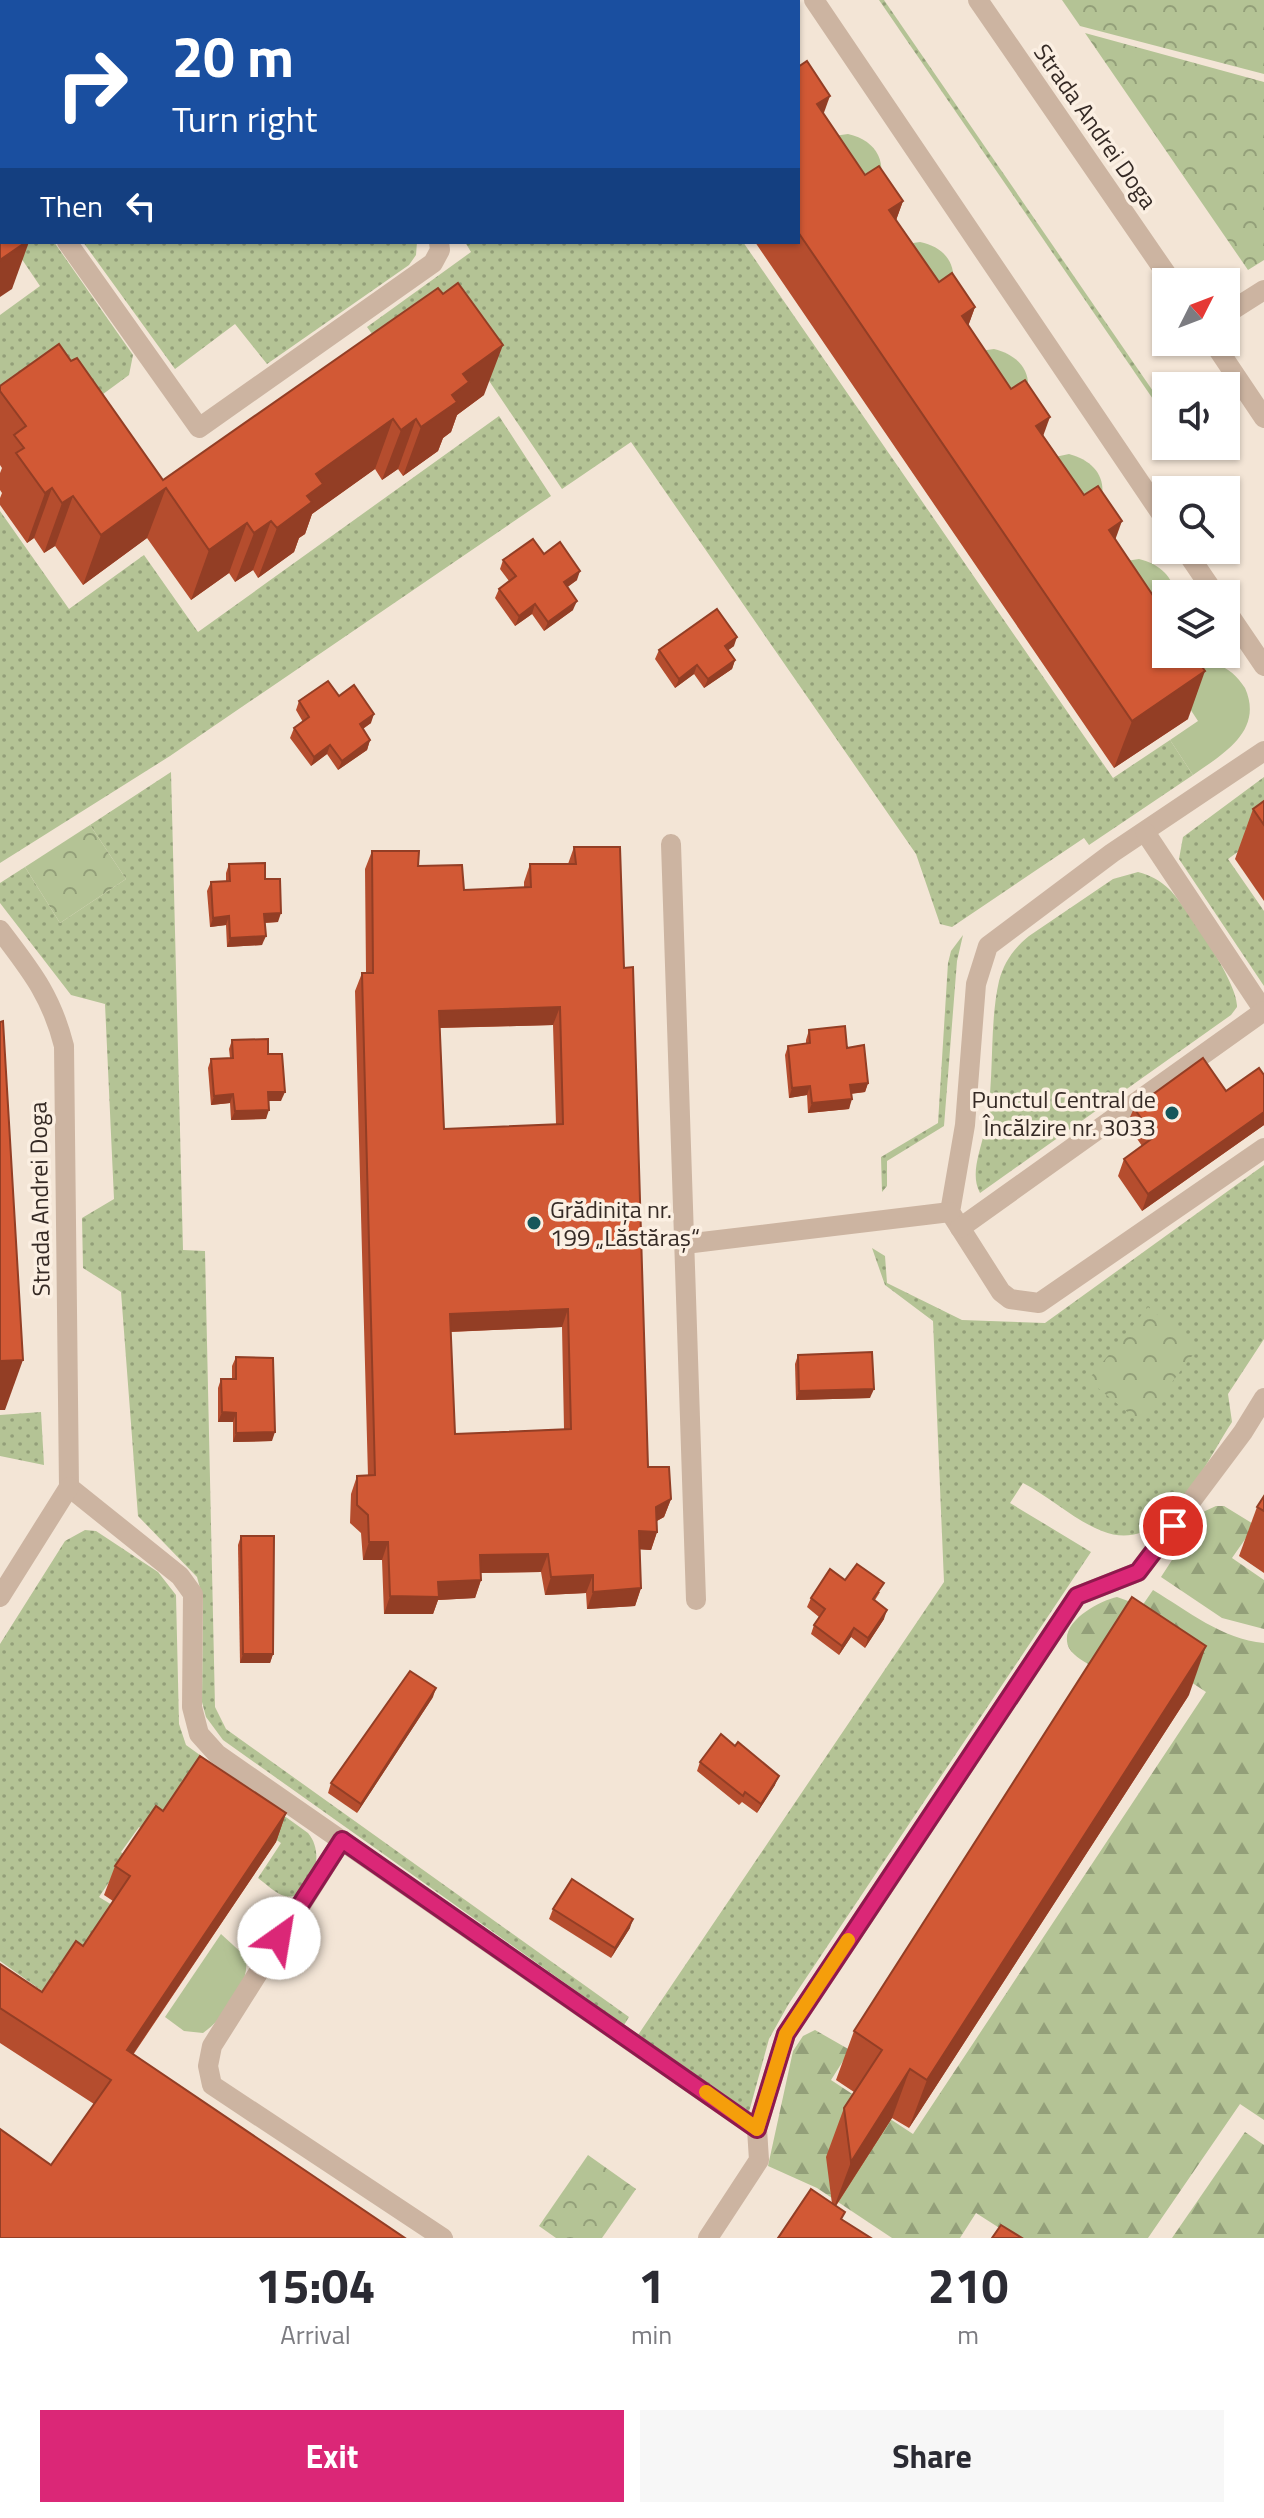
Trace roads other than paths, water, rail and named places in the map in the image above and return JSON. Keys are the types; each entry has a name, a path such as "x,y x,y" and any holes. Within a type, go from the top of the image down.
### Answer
{"street":[{"path":"814,0 1152,500"},
{"name":"Strada Andrei Doga","path":"978,0 1162,268"},
{"path":"68,244 199,428 433,263 440,250 439,244"},
{"path":"1240,305 1264,290"},
{"path":"1222,356 1264,418"},
{"path":"1240,631 1264,666"},
{"path":"1264,751 1145,832 988,946 976,984 955,1220 1001,1292 1010,1299 1039,1303 1264,1148"},
{"path":"685,1244 955,1220 1264,1011 1145,832"},
{"path":"671,844 696,1600"},
{"name":"Strada Andrei Doga","path":"0,930 38,979 55,1010 64,1046 69,1487"},
{"path":"708,2238 759,2160 757,2129 786,2034 1077,1596 1138,1572 1264,1398"},
{"path":"0,1597 69,1487 180,1576 193,1594 192,1707 199,1734 217,1754 757,2129"},
{"path":"342,1840 212,2046 208,2066 212,2085 443,2238"}],"place":[{"name":"Punctul Central de Încălzire nr. 3033","path":"1172,1113"},
{"name":"Grădinița nr. 199 „Lăstăraș“","path":"534,1223"}]}
